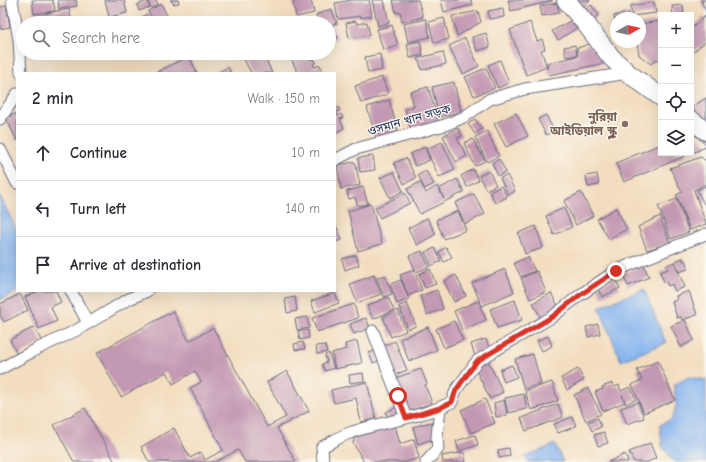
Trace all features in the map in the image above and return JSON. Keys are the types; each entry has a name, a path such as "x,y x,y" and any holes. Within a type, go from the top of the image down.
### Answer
{"main road":[{"path":"566,0 611,57 628,73 658,95"}],"street":[{"path":"12,0 16,23"},
{"path":"20,60 21,72"},
{"name":"ওসমান খান সড়ক","path":"336,159 356,149 445,124 464,117 490,99 524,89 628,73"},
{"path":"0,119 16,95"},
{"path":"0,149 16,181"},
{"path":"323,462 322,447 347,434 440,408 452,402 456,390 477,361 552,317 580,295 616,271 634,262 706,234"},
{"path":"72,292 88,324"},
{"path":"0,370 88,324 127,300 145,292"},
{"path":"374,331 406,418"},
{"path":"426,462 438,449 437,437 440,408"}],"water":[{"path":"0,196 16,229 16,292 0,300"},
{"path":"644,289 666,343 621,361 599,307"},
{"path":"689,377 706,380 706,462 674,462 662,446 660,425 672,419 676,406 674,385"},
{"path":"555,444 563,462 528,462 525,457"}],"building":[{"path":"32,0 53,0 55,11 34,14"},
{"path":"58,0 76,0 77,6 59,9"},
{"path":"105,0 124,0 127,13 109,16"},
{"path":"147,0 156,0 158,4 151,8"},
{"path":"170,0 178,0 179,3 174,4"},
{"path":"311,0 314,13 296,16 293,2"},
{"path":"351,0 369,0 372,16 338,19 335,3"},
{"path":"372,0 384,0 389,23 378,26"},
{"path":"393,0 418,0 423,17 402,22 400,12 396,13"},
{"path":"441,0 471,0 473,5 444,12"},
{"path":"508,0 552,0 552,1 511,11"},
{"path":"575,0 589,0 590,1 582,8"},
{"path":"701,0 706,0 706,12"},
{"path":"147,1 150,7 139,11 137,5"},
{"path":"654,2 656,13 646,14 646,12 631,12 630,6"},
{"path":"557,3 559,13 542,16 540,6"},
{"path":"161,4 167,16 151,16 148,11"},
{"path":"591,5 599,15 591,21 583,12"},
{"path":"683,5 684,12 673,12 672,6"},
{"path":"6,6 10,27 0,29 0,7"},
{"path":"503,8 504,17 489,19 488,11"},
{"path":"69,9 70,16 47,16 46,13"},
{"path":"331,9 334,16 316,16"},
{"path":"478,11 481,22 457,36 452,16"},
{"path":"705,16 706,41 694,51 694,48 694,26"},
{"path":"444,18 449,39 434,43 429,22"},
{"path":"426,19 430,37 408,42 404,24"},
{"path":"572,20 577,28 558,40 552,31"},
{"path":"356,21 357,24 367,22 370,35 349,38 346,23"},
{"path":"658,21 658,60 657,59 651,64 639,55 638,48 646,48 646,23"},
{"path":"530,22 537,41 542,39 545,49 541,50 547,67 526,75 510,30"},
{"path":"392,25 398,46 383,50 377,29"},
{"path":"486,33 490,47 477,51 472,37"},
{"path":"465,38 479,66 463,74 449,46"},
{"path":"420,41 423,55 410,58 407,44"},
{"path":"593,43 605,63 549,75 547,63 578,56 577,48"},
{"path":"575,45 577,55 566,57 564,47"},
{"path":"443,52 446,64 422,70 418,58"},
{"path":"380,54 382,70 368,73 365,57"},
{"path":"181,60 191,60 197,72 157,72"},
{"path":"244,60 266,60 272,72 250,72"},
{"path":"292,60 315,60 316,62 313,64 314,67 320,65 324,72 298,72"},
{"path":"500,60 509,83 498,88 488,65"},
{"path":"228,67 230,72 218,72"},
{"path":"486,68 495,88 474,96 465,77"},
{"path":"382,77 388,94 361,103 355,86"},
{"path":"454,82 461,112 439,117 432,87"},
{"path":"428,87 438,121 411,129 405,109 414,106 410,92"},
{"path":"706,98 706,118 701,121 694,110 694,106"},
{"path":"389,100 399,134 377,141 367,107"},
{"path":"338,107 340,110 336,112 336,108"},
{"path":"336,112 338,116 341,114 343,118 340,119 344,128 336,132"},
{"path":"16,113 16,139 6,118"},
{"path":"516,113 528,136 506,147 494,124"},
{"path":"546,115 554,131 546,135 538,119"},
{"path":"475,119 482,129 475,134 468,124"},
{"path":"458,128 462,136 457,138 467,156 456,162 443,136"},
{"path":"487,131 499,156 487,162 475,137"},
{"path":"694,134 706,144 706,147 694,152"},
{"path":"473,139 485,161 475,166 464,143"},
{"path":"442,142 455,170 439,177 426,149"},
{"path":"658,145 658,156 685,156 624,182 616,163"},
{"path":"425,147 430,160 415,166 410,154"},
{"path":"373,156 375,170 360,172 358,158"},
{"path":"701,157 706,161 706,184 694,190 706,224 690,230 676,195 682,192 670,168"},
{"path":"406,158 416,178 404,184 394,163"},
{"path":"499,159 506,172 498,176 492,163"},
{"path":"355,162 360,185 341,189 337,165"},
{"path":"473,169 479,180 467,187 461,176"},
{"path":"426,171 434,184 425,189 418,175"},
{"path":"489,171 496,185 486,190 479,176"},
{"path":"394,172 403,191 390,198 380,178"},
{"path":"597,174 599,185 588,187 586,176"},
{"path":"507,175 515,191 508,195 500,178"},
{"path":"457,179 464,192 420,214 407,189 420,182 426,193 437,186 444,199 439,189"},
{"path":"501,186 507,197 495,203 490,192"},
{"path":"706,186 706,203 704,204 697,190"},
{"path":"363,187 368,204 358,206 355,197 349,199 347,191"},
{"path":"581,192 593,216 576,225 564,201"},
{"path":"405,193 410,203 380,218 375,208"},
{"path":"474,194 485,214 465,224 455,203"},
{"path":"677,199 689,232 671,239 658,206"},
{"path":"371,204 382,244 358,251 348,211"},
{"path":"564,208 572,227 554,235 546,216"},
{"path":"616,208 627,229 609,239 597,219"},
{"path":"458,211 466,230 444,239 436,220"},
{"path":"660,216 670,243 647,250 638,227"},
{"path":"427,218 436,234 417,245 408,228"},
{"path":"336,225 342,240 336,242"},
{"path":"536,226 543,248 525,254 518,233"},
{"path":"446,247 452,257 444,262 439,252"},
{"path":"435,248 441,261 431,266 425,252"},
{"path":"422,251 429,267 416,272 409,256"},
{"path":"356,255 359,265 345,270 342,259"},
{"path":"528,257 535,271 521,277 514,263"},
{"path":"683,258 683,261 685,260 688,269 679,272 675,261"},
{"path":"674,262 685,287 675,291 672,284 668,286 666,281 664,282 660,272 668,269 666,266"},
{"path":"643,264 649,277 628,286 622,274"},
{"path":"430,269 436,284 425,288 419,274"},
{"path":"505,269 514,292 482,306 472,283"},
{"path":"414,270 422,290 408,296 400,275"},
{"path":"537,271 546,292 530,299 521,278"},
{"path":"374,275 381,294 357,303 350,284"},
{"path":"385,275 392,294 384,297 377,278"},
{"path":"456,275 466,296 454,302 444,281"},
{"path":"614,278 620,288 602,297 597,287"},
{"path":"401,280 409,299 397,304 390,284"},
{"path":"437,290 443,309 427,315 420,296"},
{"path":"689,291 697,315 682,320 681,317 677,318 672,302 677,300 676,296"},
{"path":"36,292 56,292 61,302 51,307 57,321 39,329 25,297"},
{"path":"335,293 339,303 315,312 311,301"},
{"path":"551,293 560,310 542,320 533,303"},
{"path":"20,294 28,310 4,322 0,315 0,304"},
{"path":"295,297 297,311 287,313 285,299"},
{"path":"388,297 394,310 373,319 367,306"},
{"path":"515,300 522,320 497,328 490,309"},
{"path":"478,301 486,320 462,330 454,311"},
{"path":"407,303 416,326 408,329 399,306"},
{"path":"354,304 358,318 317,332 312,318"},
{"path":"398,310 406,331 391,337 383,317"},
{"path":"173,311 189,341 213,328 267,427 286,417 267,382 287,371 309,411 277,428 296,462 245,462 238,450 215,462 149,462 141,447 174,428 190,458 201,452 205,460 223,450 190,388 201,382 195,371 173,384 166,372 121,397 97,353"},
{"path":"307,317 309,328 297,330 295,319"},
{"path":"366,318 370,328 354,334 350,324"},
{"path":"685,320 694,340 681,347 671,326"},
{"path":"454,321 463,340 444,348 436,329"},
{"path":"598,324 600,334 588,337 586,327"},
{"path":"34,327 42,342 18,356 10,340"},
{"path":"428,327 437,350 409,361 400,339"},
{"path":"308,330 309,338 300,340 298,331"},
{"path":"548,336 552,346 542,351 537,341"},
{"path":"486,339 490,351 475,356 471,344"},
{"path":"357,341 362,363 335,369 332,353 346,349 345,344"},
{"path":"395,341 407,370 392,376 380,347"},
{"path":"303,342 305,349 295,350 294,344"},
{"path":"325,345 327,352 317,354 316,346"},
{"path":"379,349 383,359 373,363 369,353"},
{"path":"329,353 334,368 325,371 322,364 327,362 325,355"},
{"path":"533,354 541,384 524,389 515,359"},
{"path":"488,361 503,392 490,399 475,368"},
{"path":"658,361 675,400 644,413 632,385 642,380 637,370"},
{"path":"512,365 517,377 504,382 500,370"},
{"path":"421,369 432,403 408,412 396,378"},
{"path":"578,369 584,380 567,390 561,378"},
{"path":"363,373 364,381 350,383 349,375"},
{"path":"367,382 376,419 361,422 356,398 334,403 331,390"},
{"path":"552,382 558,401 531,410 525,391"},
{"path":"612,383 614,387 619,385 621,391 630,387 636,399 626,404 622,395 625,402 603,411 595,392"},
{"path":"588,388 601,414 586,421 574,395"},
{"path":"524,394 527,409 508,413 505,398"},
{"path":"485,399 495,423 471,433 461,410"},
{"path":"504,400 507,415 496,417 494,403"},
{"path":"638,402 644,418 627,424 621,408"},
{"path":"558,404 563,417 526,431 521,418"},
{"path":"399,406 403,415 389,421 386,412"},
{"path":"85,408 115,462 74,462 54,425"},
{"path":"572,417 576,426 558,433 554,424"},
{"path":"598,418 601,427 592,431 588,422"},
{"path":"431,422 436,438 418,444 413,427"},
{"path":"395,425 400,444 414,439 419,458 406,462 364,462 353,443 355,437"},
{"path":"604,432 608,443 598,446 594,435"},
{"path":"475,435 478,445 459,451 456,441"},
{"path":"650,443 656,458 648,462 634,462 629,452"},
{"path":"509,448 510,456 499,458 498,450"},
{"path":"464,452 466,462 443,462 442,456"},
{"path":"625,454 628,462 608,462"}],"place":[{"name":"নুরিয়া আইডিয়াল স্কুল","path":"625,124"}],"route":[{"path":"398,396 406,418 440,408 452,402 456,390 477,361 552,317 580,295 616,271"}]}
